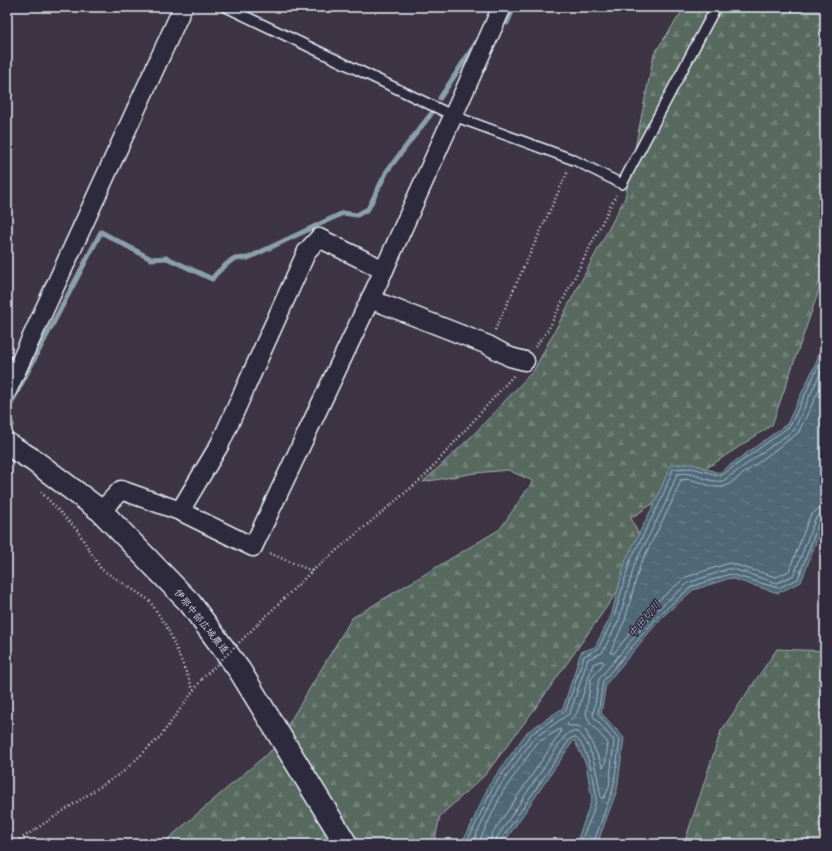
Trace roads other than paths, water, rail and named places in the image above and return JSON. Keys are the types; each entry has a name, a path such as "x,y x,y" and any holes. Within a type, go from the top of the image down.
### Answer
{"street":[{"path":"7,391 183,7"},
{"path":"101,511 121,490 180,511 253,547 384,270 502,7"},
{"path":"180,511 220,444 307,251 319,238 384,270"},
{"path":"370,299 488,345 510,357 525,361"},
{"name":"伊那中部広域農道","path":"7,444 33,460 101,511 190,603 240,671 346,844"}],"lane":[{"path":"226,7 454,116 574,160 622,184 716,7"}],"water":[{"name":"中田切川","path":"825,333 825,518 801,582 778,593 730,578 693,590 662,617 606,684 601,713 624,738 617,790 597,844 576,844 592,799 586,764 574,740 503,844 458,844 467,834 489,785 527,732 563,708 581,652 595,647 611,616 626,559 657,498 671,464 693,464 719,473 787,424 816,363"}],"waterway":[{"path":"507,23 514,7"},
{"path":"440,98 481,35"},
{"path":"7,411 101,232 151,259 167,258 212,279 233,259 248,258 343,213 357,215 368,209 387,171 431,114"},
{"path":"7,413 12,425"}]}
